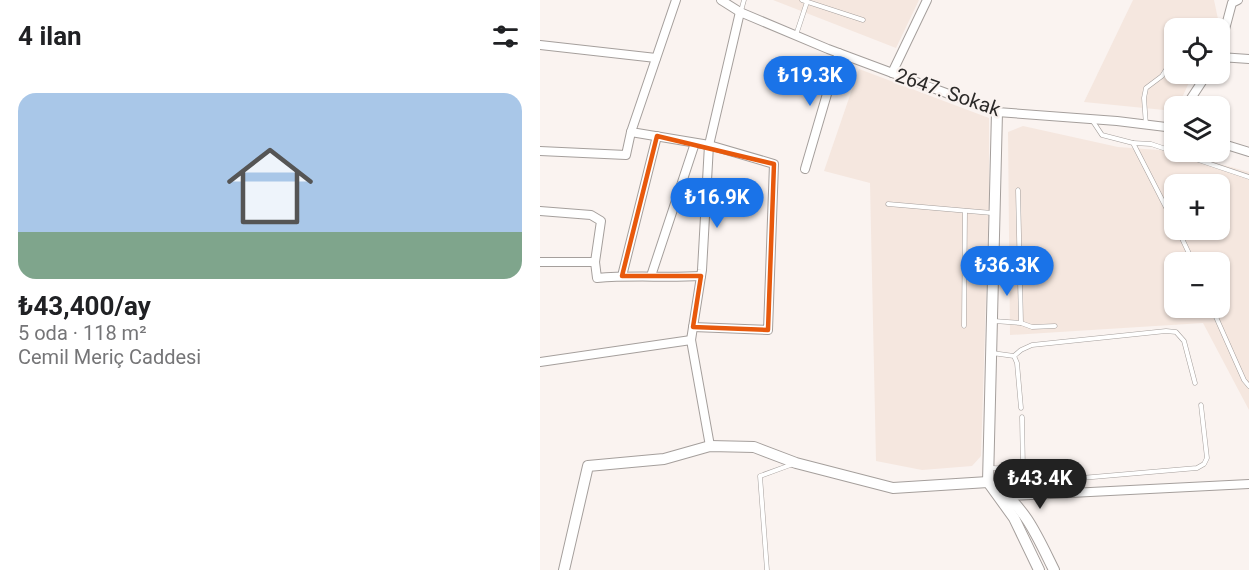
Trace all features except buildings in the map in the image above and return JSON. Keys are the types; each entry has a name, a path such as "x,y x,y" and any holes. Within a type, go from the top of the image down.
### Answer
{"street":[{"path":"540,151 626,155 631,132 676,0"},
{"name":"2647. Sokak","path":"721,0 740,12 839,53 997,112 1164,126"},
{"path":"892,73 927,0"},
{"path":"1228,18 1233,1"},
{"path":"710,446 691,340 701,276 709,145 740,12"},
{"path":"540,45 656,58"},
{"path":"806,169 839,53"},
{"path":"1230,58 1249,59"},
{"path":"997,112 988,482 1014,518 1039,570"},
{"path":"631,132 709,145 774,164 768,330 693,327"},
{"path":"622,276 657,136"},
{"path":"651,276 695,143"},
{"path":"1230,146 1249,152"},
{"path":"540,212 591,215 601,221 595,262 597,278 701,276"},
{"path":"540,262 595,262"},
{"path":"540,362 691,340"},
{"path":"564,570 588,466 664,459 710,446 754,447 796,463 893,488 988,482 1009,496 1029,520 1054,570"},
{"path":"1009,496 1249,484"}],"lane":[{"path":"740,12 744,0"},
{"path":"796,35 805,1 863,20"},
{"path":"1146,124 1144,98 1146,88 1164,73"},
{"path":"1092,119 1102,135 1133,143 1151,144 1249,177"},
{"path":"1133,143 1164,203"},
{"path":"1018,190 1021,323"},
{"path":"888,204 995,213"},
{"path":"964,326 965,211"},
{"path":"1216,318 1244,380 1249,386"},
{"path":"993,321 1021,323 1032,327 1055,326"},
{"path":"992,353 1014,356 1032,345 1166,331 1176,333 1184,341 1195,383"},
{"path":"1014,356 1017,363 1021,408"},
{"path":"1023,417 1023,469 1027,476 1035,482 1197,468 1204,464 1207,458 1201,405"},
{"path":"767,570 760,476 796,463"},
{"path":"989,468 1023,469"}],"highlighted area":[{"path":"657,136 774,164 768,330 693,327 701,276 622,276"}],"shaded area":[{"path":"773,0 919,0 896,48"},
{"path":"1133,0 1214,0 1218,18 1164,18 1164,84 1188,84 1183,96 1164,96 1164,110 1084,102"},
{"path":"859,69 989,118 989,200 981,456 972,466 922,470 876,461 870,183 824,171"},
{"path":"1023,126 1118,147 1164,150 1164,162 1212,162 1249,172 1249,410 1203,323 1010,335 1008,132"}]}
